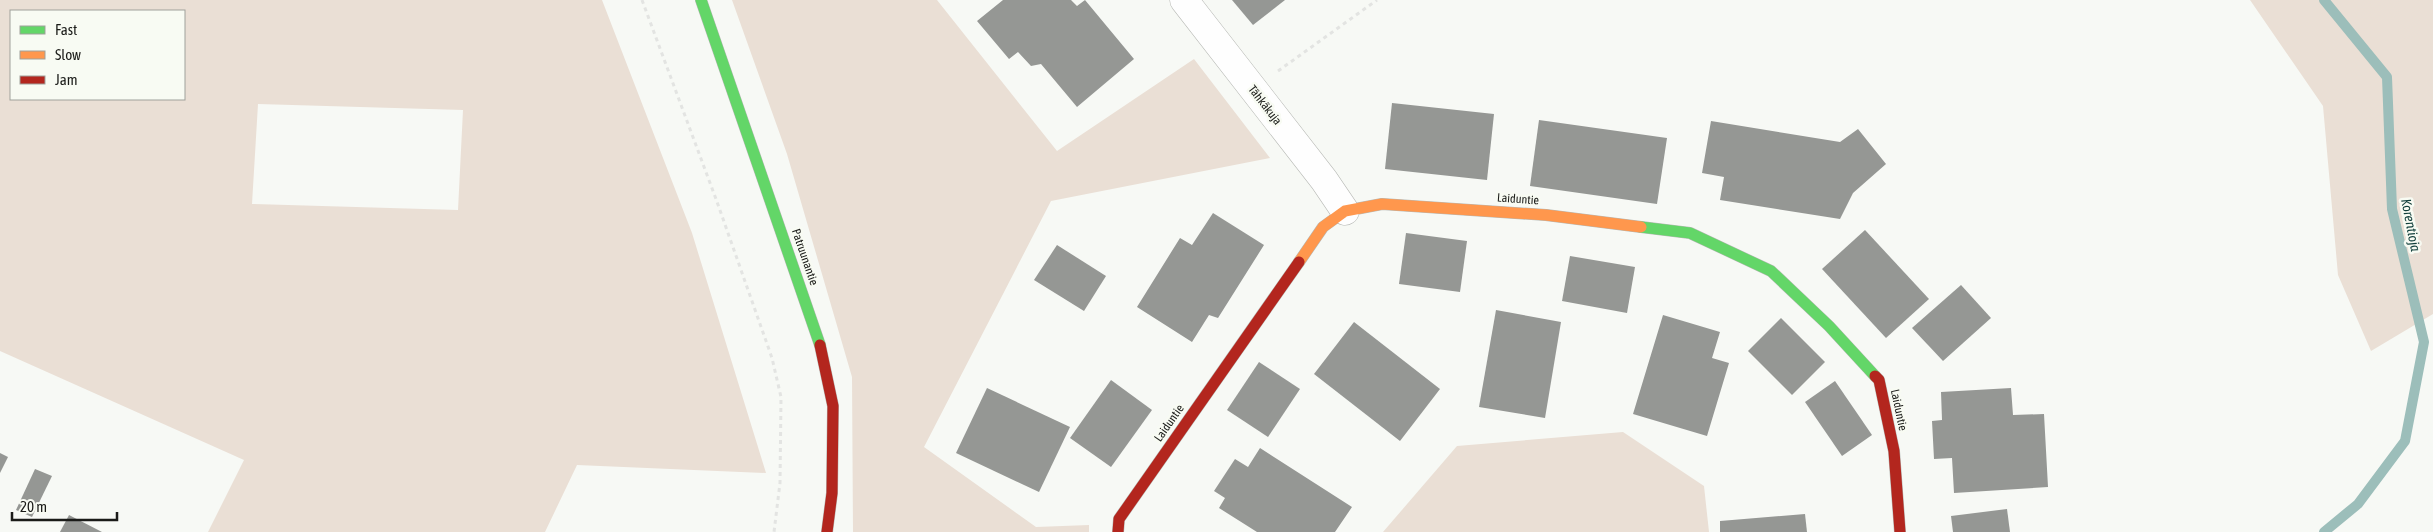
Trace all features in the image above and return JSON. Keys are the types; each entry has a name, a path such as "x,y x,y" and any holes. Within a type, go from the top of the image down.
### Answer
{"street":[{"name":"Patruunantie","path":"701,0 819,339 833,406 832,493 827,532"},
{"name":"Tähkäkuja","path":"1184,0 1324,180 1345,211"},
{"name":"Laiduntie","path":"1118,532 1119,519 1323,227 1345,211 1382,204 1546,215 1690,233 1771,271 1829,326 1879,380 1894,451 1900,532"}],"path":[{"path":"642,0 716,199 772,358 781,397 780,483 774,532"},
{"path":"1253,89 1377,0"}],"shaded area":[{"path":"0,0 602,0 692,233 766,473 577,465 545,532 208,532 244,460 0,351","holes":["258,104 463,110 458,210 252,204"]},
{"path":"732,0 937,0 1057,151 1194,59 1270,158 1051,201 924,447 1036,527 1089,525 1089,532 853,532 852,377 787,154"},
{"path":"2250,0 2433,0 2433,314 2371,351 2338,275 2323,106"},
{"path":"1623,432 1704,486 1709,532 1383,532 1457,446"}],"building":[{"path":"1003,0 1071,0 1077,6 1085,0 1134,59 1077,107 1041,64 1031,66 1018,52 1009,59 977,21"},
{"path":"1232,0 1285,0 1253,25"},
{"path":"1392,103 1494,114 1487,180 1385,169"},
{"path":"1539,120 1667,138 1657,204 1530,186"},
{"path":"1711,121 1840,142 1858,129 1886,164 1853,193 1840,219 1720,200 1724,177 1702,173"},
{"path":"1213,213 1264,245 1218,318 1209,315 1192,342 1137,307 1180,238 1192,245"},
{"path":"1865,230 1929,299 1886,338 1822,269"},
{"path":"1406,233 1467,241 1460,292 1399,284"},
{"path":"1057,245 1106,276 1084,311 1034,280"},
{"path":"1570,256 1635,267 1627,313 1562,301"},
{"path":"1961,285 1991,318 1943,361 1912,328"},
{"path":"1496,310 1561,322 1545,418 1479,407"},
{"path":"1663,315 1720,332 1712,358 1729,363 1707,436 1633,414"},
{"path":"1781,318 1825,362 1792,395 1748,351"},
{"path":"1354,322 1440,389 1400,441 1314,374"},
{"path":"1259,362 1300,389 1268,437 1227,410"},
{"path":"1111,380 1152,410 1111,467 1070,438"},
{"path":"1835,381 1872,435 1842,456 1805,402"},
{"path":"987,388 1070,427 1039,492 956,453"},
{"path":"2011,388 2013,415 2044,414 2048,487 1954,493 1952,458 1934,459 1932,421 1942,420 1941,392"},
{"path":"1260,448 1352,507 1335,532 1257,532 1219,508 1225,498 1214,491 1235,459 1248,467"},
{"path":"0,453 8,457 0,473"},
{"path":"35,469 52,476 32,517 16,510"},
{"path":"2007,509 2010,532 1953,532 1951,516"},
{"path":"1805,514 1807,532 1720,532 1720,521"},
{"path":"69,515 102,532 60,532"}],"waterway":[{"name":"Korentioja","path":"2324,0 2387,77 2392,209 2424,342 2405,441 2358,504 2324,532"}],"traffic: fast":[{"path":"701,0 820,345"},
{"path":"1641,227 1690,233 1771,271 1829,326 1875,376"}],"traffic: slow":[{"path":"1299,262 1323,227 1345,211 1382,204 1546,215 1641,227"}],"traffic: jam":[{"path":"1118,532 1119,519 1299,262"},
{"path":"820,345 833,406 832,493 827,532"},
{"path":"1875,376 1879,380 1894,451 1900,532"}]}
